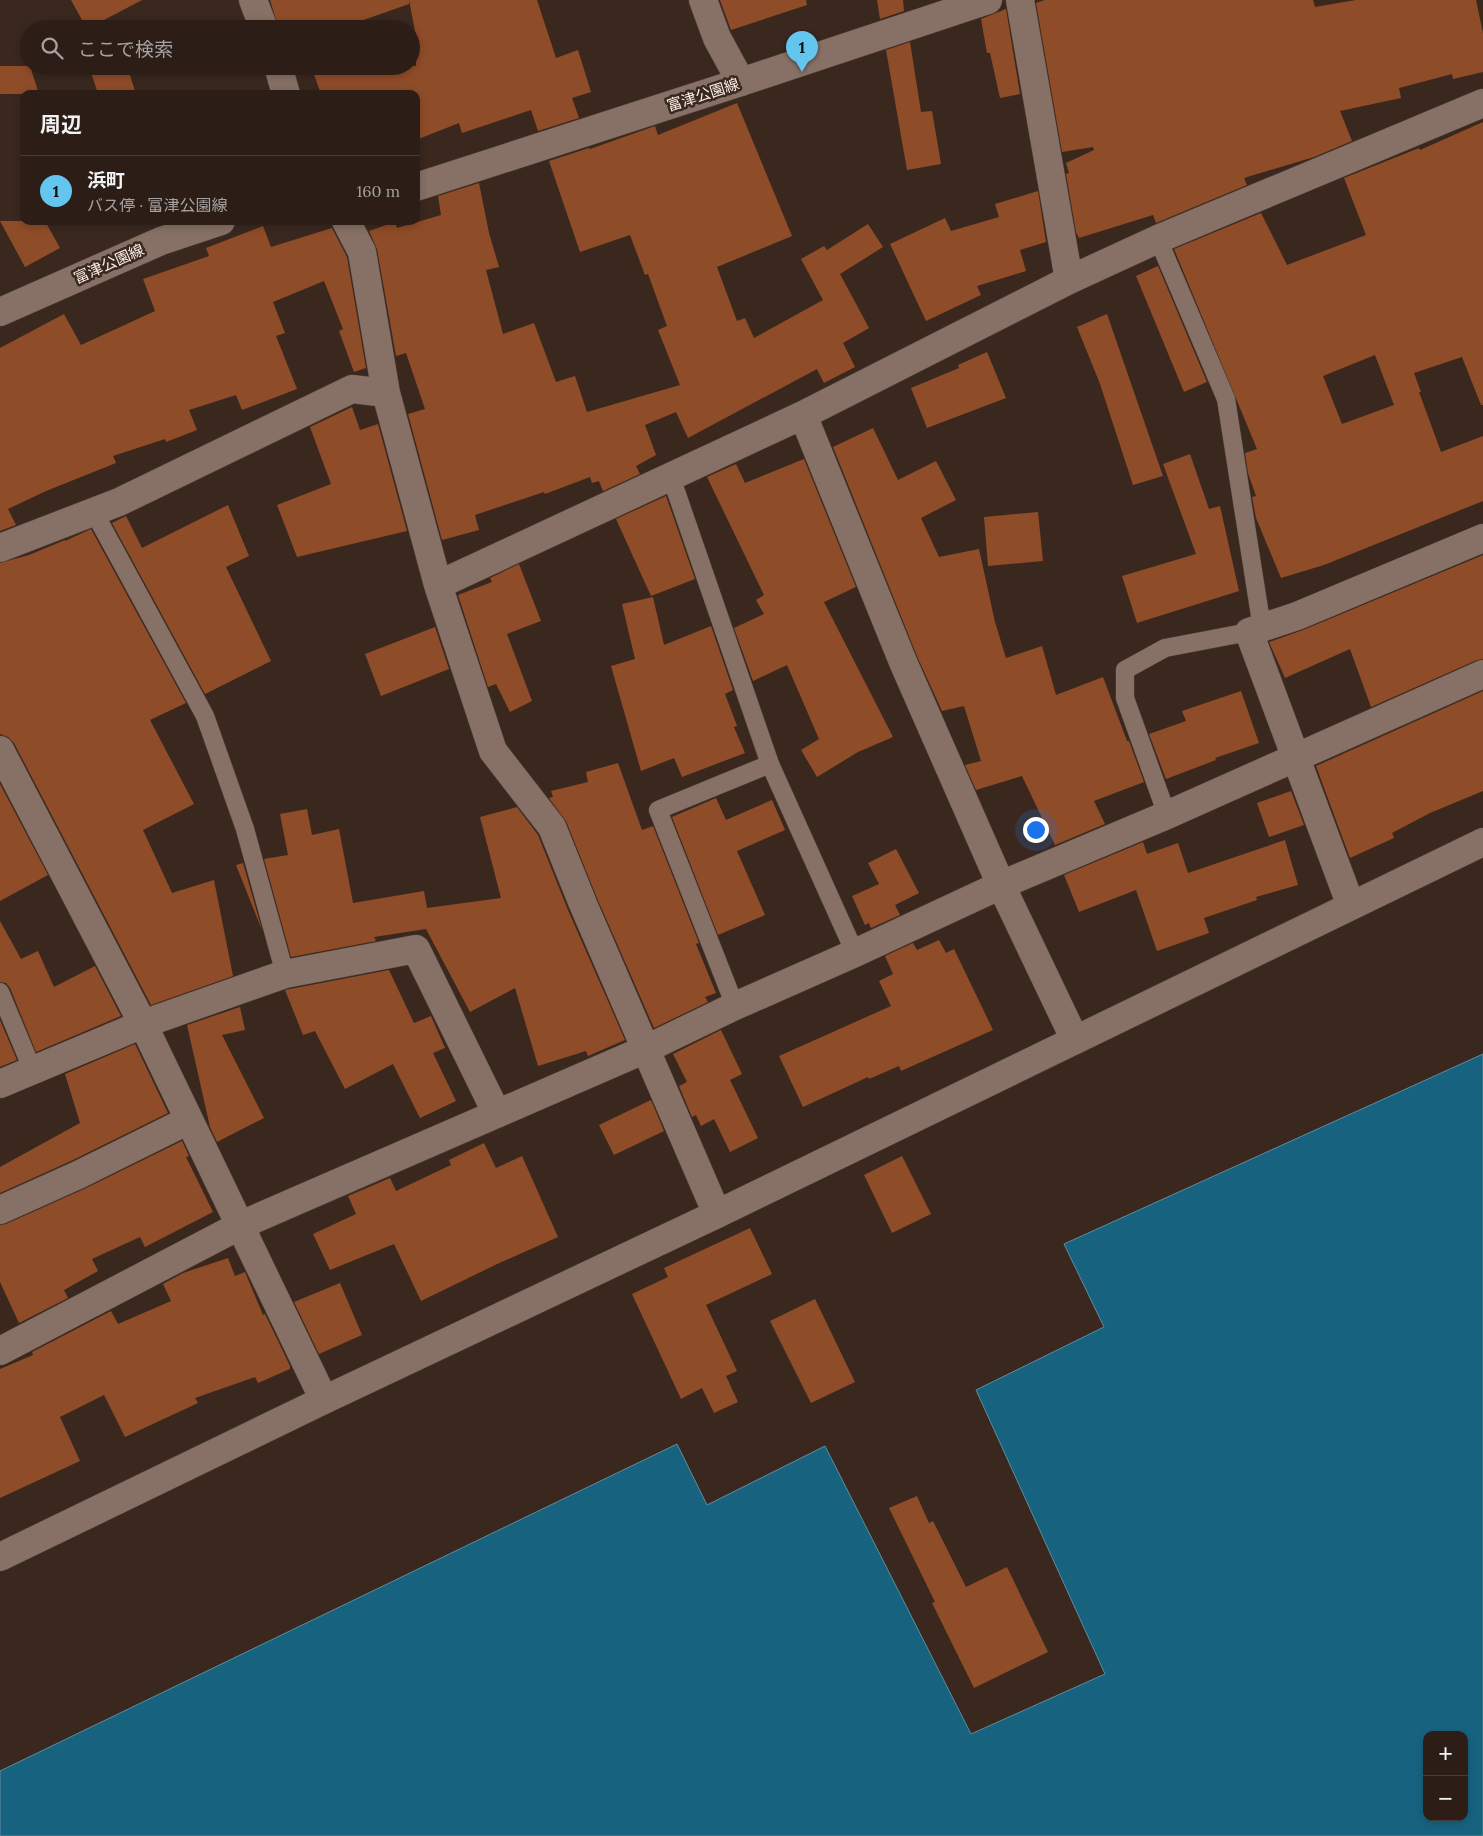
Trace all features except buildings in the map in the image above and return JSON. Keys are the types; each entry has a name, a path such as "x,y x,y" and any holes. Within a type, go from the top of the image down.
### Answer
{"street":[{"path":"253,0 261,20"},
{"path":"703,0 717,38 741,82"},
{"name":"富津公園線","path":"420,186 988,0"},
{"path":"1020,0 1069,280"},
{"path":"281,75 285,90"},
{"path":"438,584 803,416 1069,280 1158,239 1483,103"},
{"name":"富津公園線","path":"0,312 162,241 209,225"},
{"path":"348,225 362,252 386,394 438,584 493,751 552,827 583,904 717,1214"},
{"path":"0,548 119,502 352,389 386,394"},
{"path":"803,416 903,662 1001,885 1075,1040"},
{"path":"1351,906 1295,758 1256,630 1297,616 1483,538"},
{"path":"0,1352 241,1225 646,1049 735,1006 1001,885 1167,815 1483,674"},
{"path":"0,750 143,1024 324,1400"},
{"path":"0,1557 324,1400 717,1214 1483,842"},
{"path":"0,1084 143,1024 285,974 416,949 497,1114"},
{"path":"0,1210 78,1175 189,1120"}],"lane":[{"path":"1158,239 1226,398 1256,630 1165,648 1125,670 1125,698 1167,815"},
{"path":"671,477 770,764 855,953"},
{"path":"94,512 205,716 245,829 285,974"},
{"path":"735,1006 658,810 770,764"},
{"path":"0,992 6,1023 33,1071"}],"water":[{"path":"1483,1054 1483,1836 0,1836 0,1771 677,1444 707,1505 825,1446 971,1734 1105,1674 976,1390 1104,1327 1064,1244"}],"place":[{"name":"浜町","path":"802,72"}]}
